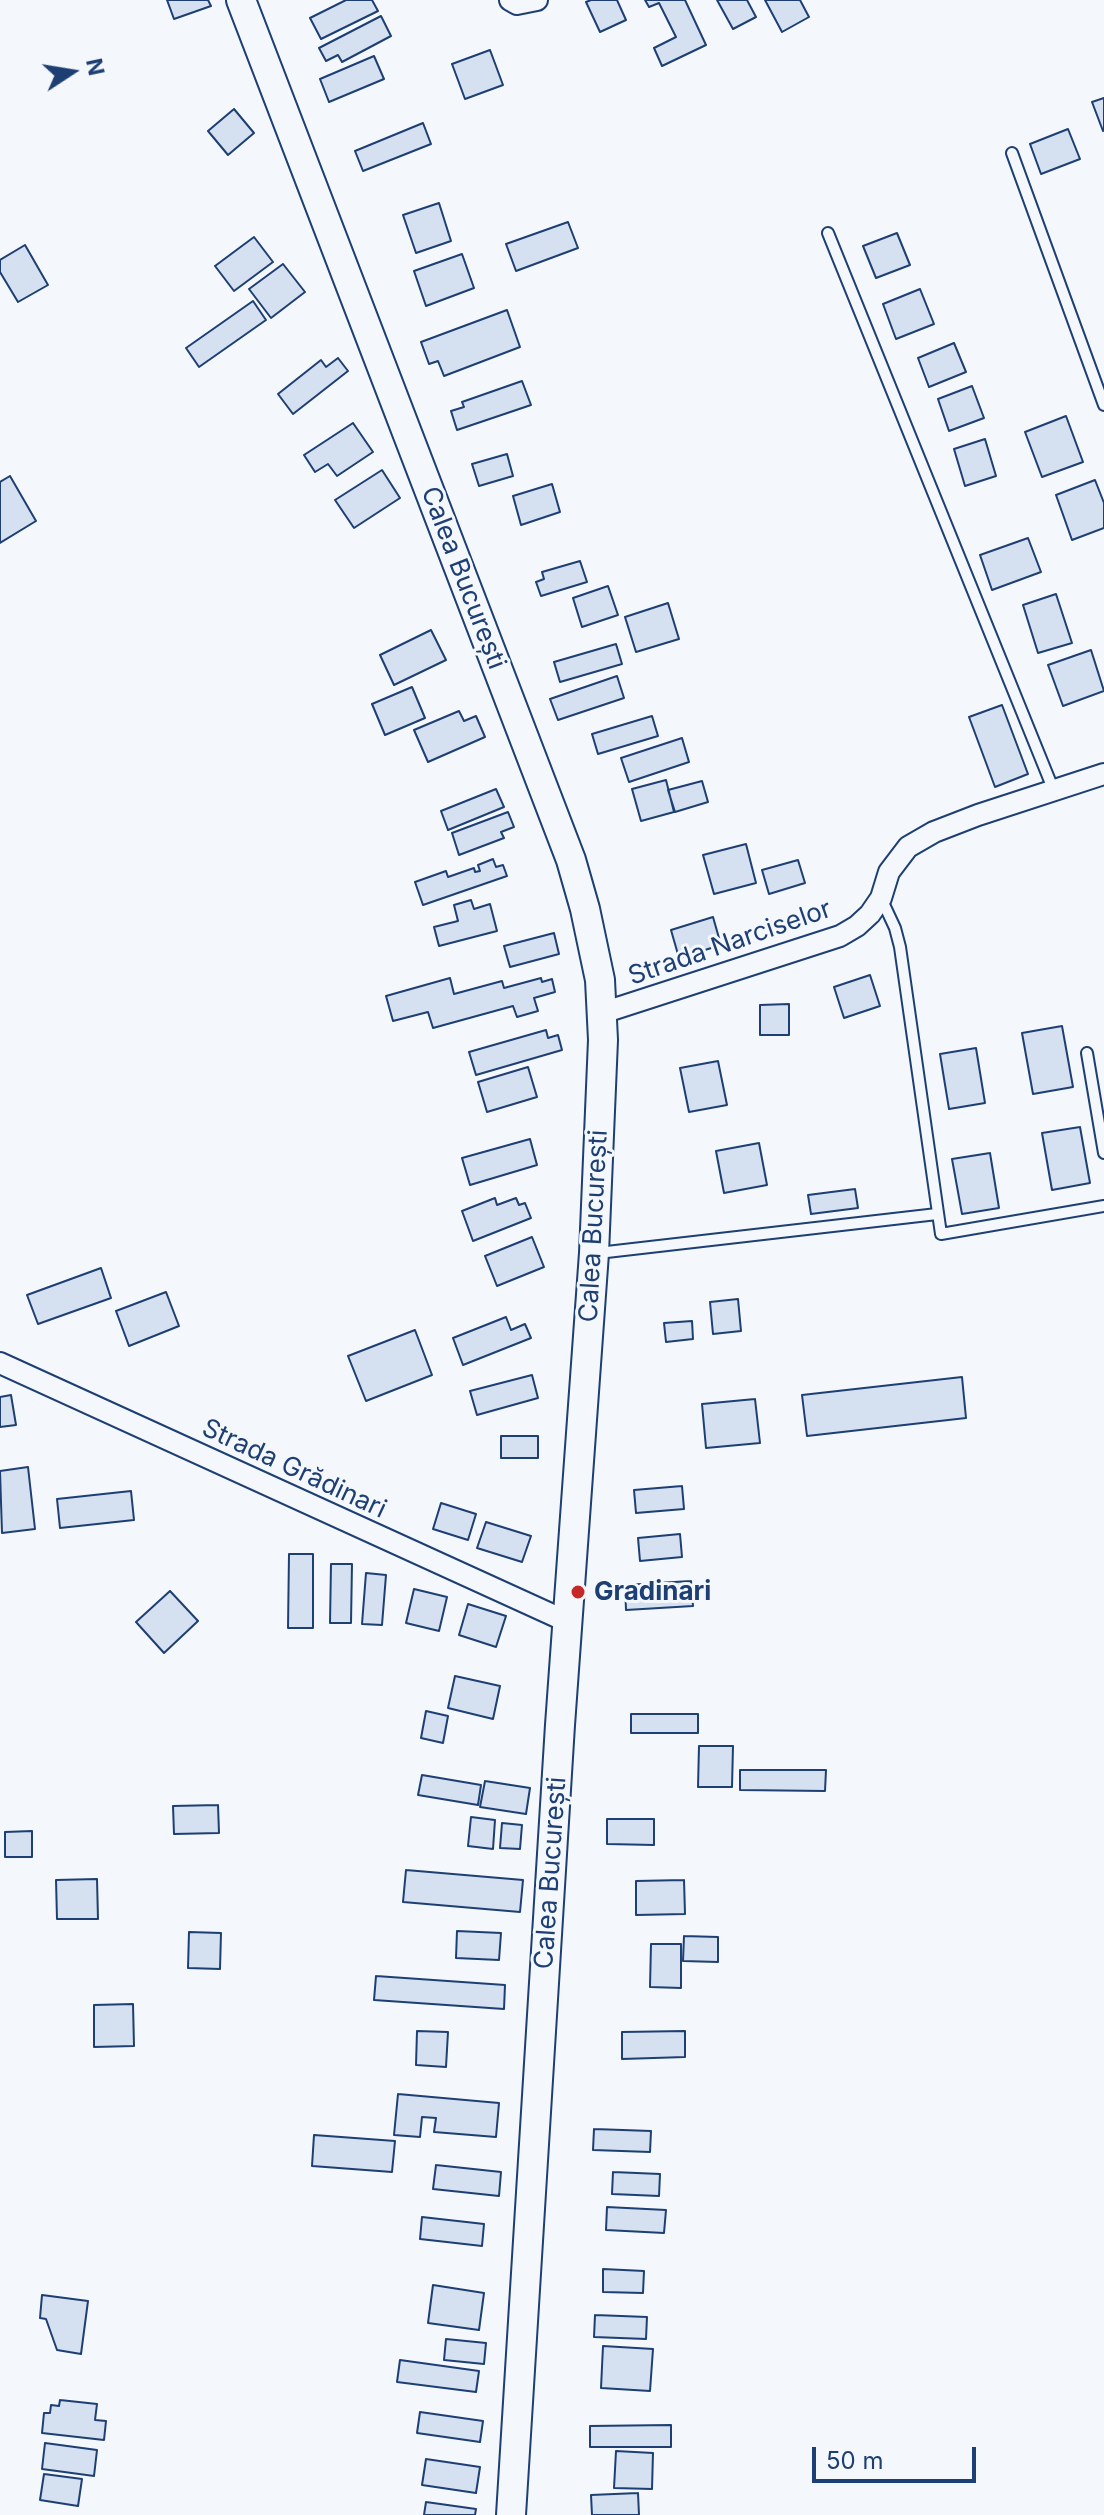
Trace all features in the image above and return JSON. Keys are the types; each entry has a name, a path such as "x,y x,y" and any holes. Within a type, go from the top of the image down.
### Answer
{"main road":[{"name":"Calea București","path":"241,0 571,860 595,949 602,1013 594,1253 511,2515"}],"street":[{"path":"510,0 517,4 537,0"},
{"name":"Strada Narciselor","path":"602,1013 840,936 863,920 881,898 889,872 908,847 934,832 978,815 1104,774"},
{"name":"Strada Grădinari","path":"0,1363 568,1622"}],"lane":[{"path":"1012,153 1104,405"},
{"path":"828,233 1054,791"},
{"path":"881,898 900,947 941,1234 1104,1206"},
{"path":"1087,1053 1104,1153"},
{"path":"594,1253 937,1214"}],"building":[{"path":"167,0 208,0 211,6 174,19"},
{"path":"346,0 372,0 378,11 321,39 310,18"},
{"path":"617,0 626,20 600,32 586,2"},
{"path":"645,0 685,0 706,45 662,66 654,48 676,37 659,3 649,7"},
{"path":"717,0 747,0 756,17 733,29"},
{"path":"765,0 800,0 809,17 782,32"},
{"path":"381,16 391,36 342,62 338,55 326,61 319,48"},
{"path":"490,50 503,85 465,99 452,64"},
{"path":"374,56 384,79 329,102 320,79"},
{"path":"1104,98 1104,130 1103,131 1092,102"},
{"path":"234,109 254,133 228,155 208,131"},
{"path":"423,123 431,144 363,171 355,151"},
{"path":"1068,129 1080,159 1041,174 1030,144"},
{"path":"439,203 451,241 416,253 403,215"},
{"path":"568,222 578,248 516,271 506,244"},
{"path":"897,233 910,265 876,278 863,246"},
{"path":"254,237 273,262 234,291 215,266"},
{"path":"25,245 48,285 18,302 0,272 0,260"},
{"path":"462,254 474,288 426,306 414,271"},
{"path":"283,264 305,292 271,318 249,289"},
{"path":"920,289 934,324 896,339 883,304"},
{"path":"253,301 266,320 199,367 186,348"},
{"path":"507,310 520,347 444,376 438,361 429,364 421,342"},
{"path":"954,343 966,372 929,387 918,358"},
{"path":"338,358 348,371 293,414 278,394 321,360 326,367"},
{"path":"522,381 531,405 457,430 451,411 464,407 462,402"},
{"path":"972,386 984,418 949,431 938,399"},
{"path":"1066,416 1083,462 1042,477 1025,432"},
{"path":"353,423 373,452 337,476 328,464 315,472 304,455"},
{"path":"985,439 996,476 965,486 954,449"},
{"path":"507,454 513,476 479,486 472,464"},
{"path":"382,470 400,498 354,528 335,500"},
{"path":"10,476 36,521 0,543 0,482"},
{"path":"1095,480 1104,503 1104,528 1072,540 1056,495"},
{"path":"552,484 560,512 521,525 513,496"},
{"path":"1028,538 1041,572 992,590 980,555"},
{"path":"580,561 587,582 541,596 536,582 544,579 542,572"},
{"path":"608,586 618,615 582,627 573,598"},
{"path":"1056,594 1072,643 1038,653 1023,605"},
{"path":"668,603 679,639 636,652 625,617"},
{"path":"431,630 446,660 394,685 380,655"},
{"path":"616,644 622,664 560,682 554,662"},
{"path":"1091,650 1104,691 1063,706 1048,665"},
{"path":"617,676 624,698 558,720 550,699"},
{"path":"412,687 425,718 385,735 372,704"},
{"path":"1002,705 1028,774 995,787 969,717"},
{"path":"459,711 464,721 476,716 485,737 428,762 414,730"},
{"path":"652,716 658,736 598,754 592,734"},
{"path":"682,738 689,762 629,782 621,758"},
{"path":"666,780 674,812 641,821 632,789"},
{"path":"702,781 708,802 675,812 668,790"},
{"path":"496,789 504,807 448,830 441,811"},
{"path":"508,812 514,827 501,832 504,838 459,855 452,833"},
{"path":"746,844 756,883 714,894 703,855"},
{"path":"493,859 496,867 503,865 507,876 423,905 415,882 446,871 448,877 474,868 475,872 480,871 478,865"},
{"path":"798,860 805,883 769,894 762,870"},
{"path":"471,900 474,909 490,904 497,931 439,946 434,927 458,921 454,905"},
{"path":"713,917 721,945 679,958 671,930"},
{"path":"554,933 559,954 510,967 504,946"},
{"path":"870,975 880,1006 844,1018 834,987"},
{"path":"450,978 454,994 502,981 504,988 541,978 542,982 552,979 555,992 534,998 538,1011 517,1017 513,1006 433,1028 428,1012 393,1021 386,996"},
{"path":"789,1004 789,1035 760,1035 760,1005"},
{"path":"1062,1026 1073,1087 1033,1094 1022,1033"},
{"path":"546,1030 548,1038 558,1035 562,1050 476,1075 469,1052"},
{"path":"976,1048 985,1103 949,1109 940,1054"},
{"path":"718,1061 727,1105 689,1112 680,1068"},
{"path":"528,1067 537,1097 487,1112 478,1082"},
{"path":"1080,1127 1090,1183 1052,1190 1042,1133"},
{"path":"530,1139 537,1165 470,1185 462,1158"},
{"path":"759,1143 767,1185 724,1193 716,1151"},
{"path":"990,1153 999,1208 962,1214 952,1159"},
{"path":"855,1189 858,1208 811,1214 808,1195"},
{"path":"495,1198 497,1205 516,1198 519,1205 525,1203 531,1218 473,1241 462,1211"},
{"path":"532,1237 544,1267 497,1286 485,1256"},
{"path":"101,1268 111,1298 38,1324 27,1295"},
{"path":"166,1292 179,1326 129,1346 116,1311"},
{"path":"738,1299 741,1331 713,1334 710,1302"},
{"path":"506,1317 511,1330 525,1324 531,1338 463,1365 453,1338"},
{"path":"692,1321 693,1339 666,1342 664,1323"},
{"path":"415,1330 432,1375 366,1401 348,1356"},
{"path":"532,1375 538,1398 477,1415 470,1391"},
{"path":"962,1377 966,1418 807,1436 802,1395"},
{"path":"11,1395 16,1425 0,1427 0,1397"},
{"path":"755,1399 760,1443 706,1448 702,1404"},
{"path":"501,1436 538,1436 538,1458 501,1458"},
{"path":"28,1467 35,1529 2,1533 0,1471"},
{"path":"682,1486 684,1509 636,1513 634,1490"},
{"path":"131,1491 134,1520 60,1528 57,1499"},
{"path":"441,1503 476,1514 468,1540 433,1529"},
{"path":"486,1522 531,1536 522,1562 477,1548"},
{"path":"680,1534 682,1557 640,1561 638,1538"},
{"path":"289,1554 313,1554 313,1628 288,1628"},
{"path":"331,1564 352,1564 351,1623 330,1623"},
{"path":"366,1573 386,1575 382,1625 362,1624"},
{"path":"691,1581 693,1606 626,1610 625,1585"},
{"path":"414,1589 447,1597 439,1631 406,1623"},
{"path":"170,1591 198,1621 164,1653 136,1622"},
{"path":"468,1604 506,1616 496,1647 459,1635"},
{"path":"455,1676 500,1686 493,1719 448,1708"},
{"path":"426,1711 448,1716 443,1743 421,1738"},
{"path":"631,1714 698,1714 698,1733 631,1733"},
{"path":"699,1746 733,1746 732,1787 698,1787"},
{"path":"740,1770 826,1770 825,1791 740,1790"},
{"path":"422,1775 481,1785 478,1805 418,1795"},
{"path":"485,1781 530,1788 526,1814 480,1807"},
{"path":"218,1805 219,1833 174,1834 173,1806"},
{"path":"471,1817 495,1820 493,1849 468,1846"},
{"path":"607,1819 654,1819 654,1845 607,1844"},
{"path":"502,1823 522,1825 520,1849 500,1848"},
{"path":"32,1831 32,1857 5,1857 5,1832"},
{"path":"406,1870 523,1880 520,1912 403,1902"},
{"path":"97,1879 98,1919 57,1919 56,1880"},
{"path":"684,1880 685,1914 636,1915 636,1881"},
{"path":"457,1931 501,1933 499,1960 456,1958"},
{"path":"189,1932 221,1933 220,1969 188,1968"},
{"path":"684,1936 718,1937 718,1962 683,1961"},
{"path":"651,1944 681,1944 681,1988 650,1987"},
{"path":"376,1976 505,1985 504,2009 374,2000"},
{"path":"133,2004 134,2046 94,2047 94,2005"},
{"path":"417,2031 448,2032 446,2067 416,2065"},
{"path":"685,2031 685,2057 622,2059 622,2032"},
{"path":"398,2094 499,2103 496,2137 434,2132 436,2118 422,2117 420,2137 394,2135"},
{"path":"594,2129 651,2131 650,2152 593,2150"},
{"path":"314,2135 395,2141 392,2172 312,2166"},
{"path":"436,2165 501,2172 499,2196 433,2189"},
{"path":"613,2172 660,2174 659,2196 612,2194"},
{"path":"607,2207 666,2210 664,2233 606,2230"},
{"path":"422,2217 484,2224 482,2246 420,2239"},
{"path":"603,2269 644,2271 643,2293 603,2292"},
{"path":"433,2285 484,2293 479,2330 428,2323"},
{"path":"42,2295 88,2301 81,2354 57,2350 46,2319 40,2318"},
{"path":"595,2315 647,2317 646,2339 594,2337"},
{"path":"446,2339 486,2343 484,2364 444,2360"},
{"path":"603,2346 653,2349 650,2391 601,2388"},
{"path":"400,2360 479,2371 476,2392 397,2382"},
{"path":"60,2400 97,2404 95,2420 106,2421 104,2440 42,2433 44,2413 50,2413 51,2405 59,2406"},
{"path":"420,2412 483,2421 480,2442 417,2433"},
{"path":"671,2425 671,2447 590,2447 590,2426"},
{"path":"45,2443 97,2450 94,2476 42,2469"},
{"path":"616,2451 653,2453 652,2489 614,2488"},
{"path":"426,2459 480,2467 476,2493 422,2485"},
{"path":"44,2474 82,2479 78,2506 40,2500"},
{"path":"638,2493 639,2515 592,2515 591,2495"},
{"path":"426,2502 476,2509 475,2515 424,2515"}],"place":[{"name":"Gradinari","path":"578,1592"}]}
